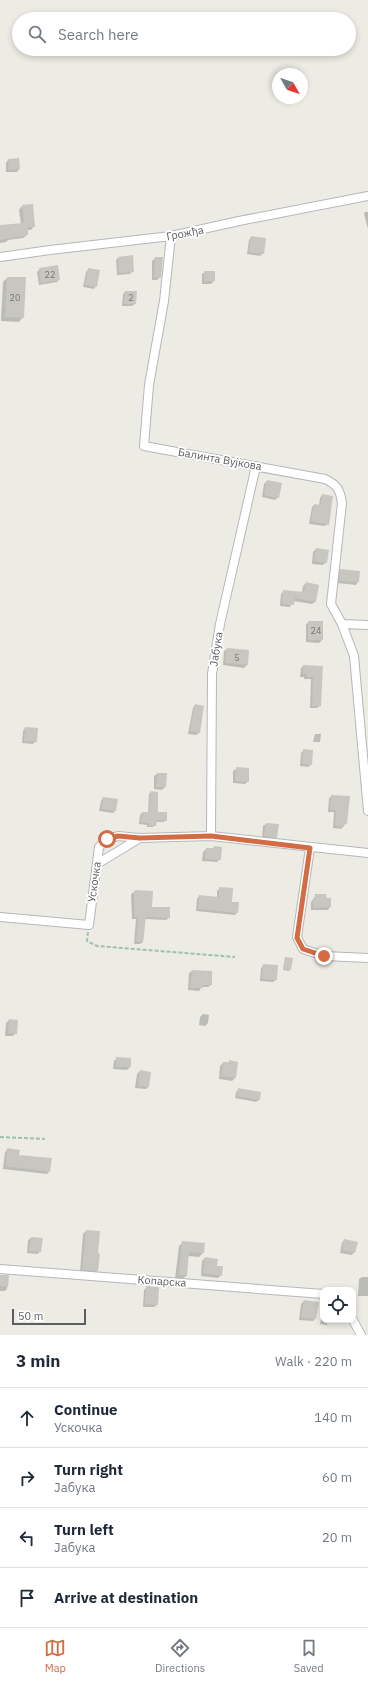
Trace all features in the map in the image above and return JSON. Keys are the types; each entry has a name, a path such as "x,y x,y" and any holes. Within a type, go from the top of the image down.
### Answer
{"street":[{"name":"Грожђа","path":"0,257 171,236 368,196"},
{"name":"Балинта Вујкова","path":"171,236 164,300 149,385 144,446 324,479 334,484 341,492 342,503 330,604 342,624"},
{"name":"Јабука","path":"211,836 212,674 220,624 256,466"},
{"path":"368,625 342,624 354,656 368,811"},
{"name":"Ускочка","path":"89,925 99,847 107,839 118,836 140,838 211,836 310,848 368,853"},
{"path":"97,864 140,838"},
{"path":"310,848 297,938 303,949 324,956 368,958"},
{"path":"0,917 89,925"},
{"name":"Копарска","path":"0,1269 320,1294"},
{"path":"355,1323 361,1335 367,1335"}],"path":[{"path":"89,925 88,941 97,946 235,957"},
{"path":"0,1137 45,1139"}],"building":[{"path":"19,158 20,169 9,170 8,159"},
{"path":"33,204 35,227 28,227 28,235 0,240 0,225 24,223 22,205"},
{"path":"251,236 266,238 264,254 249,252"},
{"path":"133,255 134,272 119,273 118,257"},
{"path":"155,257 163,257 161,278 154,277"},
{"path":"58,265 60,280 41,283 39,268"},
{"path":"88,268 100,270 97,287 85,285"},
{"path":"204,271 215,271 215,281 204,281"},
{"path":"7,277 26,277 24,318 5,317"},
{"path":"125,291 137,291 136,304 124,304"},
{"path":"267,480 282,483 279,498 264,495"},
{"path":"322,494 333,496 329,525 311,521 314,504 321,505"},
{"path":"316,548 329,550 327,563 314,561"},
{"path":"340,569 360,571 359,582 339,581"},
{"path":"306,582 319,585 316,602 295,598 294,605 282,604 283,590 304,592"},
{"path":"308,621 323,621 323,640 308,640"},
{"path":"227,648 249,650 248,665 225,663"},
{"path":"303,665 323,666 321,706 312,706 313,677 307,677 307,674 303,674"},
{"path":"195,704 204,706 200,733 190,731"},
{"path":"25,727 38,728 37,742 24,741"},
{"path":"303,749 313,750 312,765 302,764"},
{"path":"236,767 249,768 249,782 235,781"},
{"path":"157,773 167,773 166,787 156,787"},
{"path":"151,791 158,792 158,812 167,812 167,821 157,820 156,826 149,826 149,823 141,823 142,812 149,812"},
{"path":"331,795 350,796 347,824 344,823 344,827 335,826 336,810 330,810"},
{"path":"103,797 118,799 116,811 102,809"},
{"path":"266,823 279,824 277,838 264,836"},
{"path":"214,846 222,847 221,860 205,859 206,848 214,848"},
{"path":"219,887 233,888 232,902 239,902 238,913 198,909 199,895 219,897"},
{"path":"134,891 153,891 152,907 170,907 170,918 146,917 143,942 136,942 138,917 134,917"},
{"path":"315,894 326,894 327,898 331,898 331,907 313,908 313,899 315,899"},
{"path":"285,957 293,958 291,970 283,969"},
{"path":"263,964 278,965 277,980 262,979"},
{"path":"192,970 212,971 212,985 203,985 203,988 190,988"},
{"path":"9,1019 18,1020 17,1034 8,1033"},
{"path":"116,1057 131,1058 131,1067 116,1067"},
{"path":"229,1060 238,1062 236,1078 221,1076 223,1062 229,1062"},
{"path":"140,1070 151,1072 149,1087 138,1086"},
{"path":"238,1088 261,1092 260,1100 237,1096"},
{"path":"7,1148 20,1150 19,1155 52,1158 50,1172 6,1166"},
{"path":"86,1230 100,1231 98,1271 82,1270"},
{"path":"31,1237 43,1238 41,1252 29,1251"},
{"path":"344,1239 358,1242 355,1253 342,1250"},
{"path":"182,1241 205,1243 204,1253 189,1252 187,1276 179,1275"},
{"path":"205,1257 218,1259 217,1266 223,1266 222,1276 203,1273"},
{"path":"0,1275 9,1275 8,1287 0,1286"},
{"path":"146,1286 159,1287 158,1305 145,1304"},
{"path":"304,1300 319,1302 316,1319 301,1317"}],"route":[{"path":"107,839 118,836 140,838 211,836 310,848 297,938 303,949 324,956"}]}
